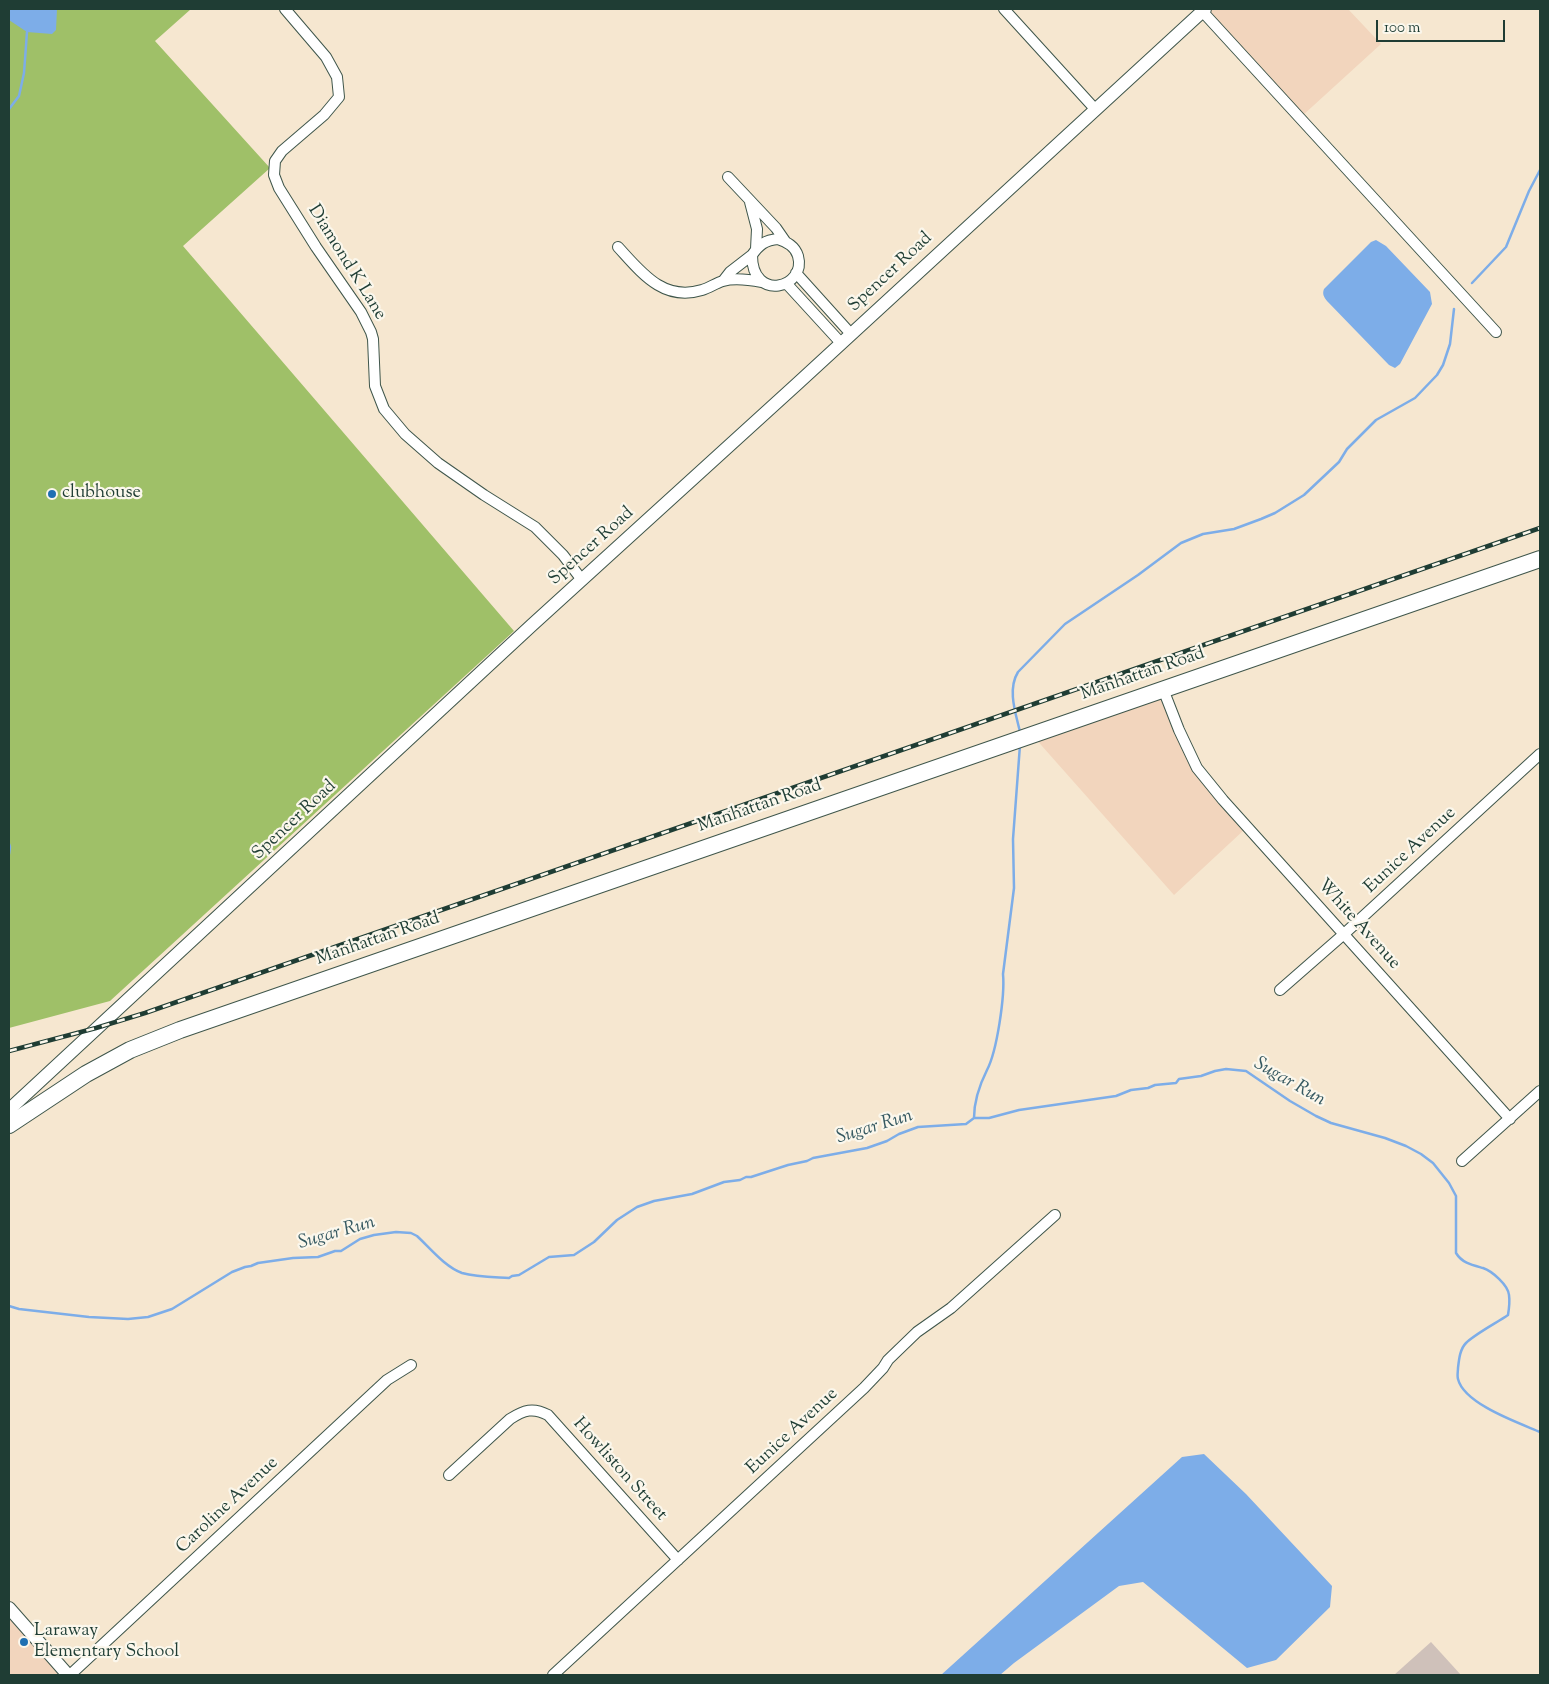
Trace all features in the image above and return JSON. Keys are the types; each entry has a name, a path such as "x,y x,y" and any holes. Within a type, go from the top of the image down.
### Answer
{"main road":[{"name":"Manhattan Road","path":"9,1125 86,1074 130,1050 180,1030 1540,559"}],"street":[{"name":"Diamond K Lane","path":"285,9 326,57 337,77 338,97 324,115 282,151 275,161 274,175 279,188 326,262 361,312 371,332 376,386 384,409 405,434 438,463 535,527 563,555 582,580"},
{"path":"1004,9 1095,109"},
{"name":"Spencer Road","path":"9,1115 12,1107 96,1028 1204,10"},
{"path":"1204,10 1496,332"},
{"path":"728,176 776,228 785,241"},
{"path":"750,202 757,228 753,270 762,282"},
{"path":"618,247 646,278 658,286 686,293 700,291 723,281 750,280 775,286 789,282 796,273 799,260 797,253 785,241 778,239 769,240 762,243 730,272 723,281"},
{"path":"796,273 846,338"},
{"path":"786,283 846,338"},
{"name":"White Avenue","path":"1163,689 1179,730 1197,768 1223,800 1510,1119"},
{"name":"Eunice Avenue","path":"1280,990 1344,934 1540,754"},
{"path":"1462,1161 1540,1091"},
{"name":"Eunice Avenue","path":"553,1675 864,1388 884,1368 888,1360 917,1332 951,1308 1055,1215"},
{"name":"Caroline Avenue","path":"69,1675 388,1380 411,1364"},
{"name":"Howliston Street","path":"449,1475 520,1412 530,1409 548,1415 678,1560"},
{"path":"9,1608 69,1675"}],"shaded area":[{"path":"1207,9 1348,9 1381,44 1302,116"},
{"path":"1161,693 1176,731 1244,830 1174,895 1034,737"},
{"name":"Laraway Elementary School","path":"9,1609 70,1675 9,1675"},
{"path":"1431,1642 1461,1675 1394,1675"}],"green space":[{"path":"9,9 191,9 155,41 270,168 183,246 514,631 110,1001 9,1028"}],"water":[{"path":"9,9 57,9 56,30 52,34 27,32 9,20"},
{"path":"1376,240 1386,246 1430,292 1432,304 1400,364 1395,368 1389,365 1327,301 1323,294 1324,289 1371,242"},
{"path":"1204,1454 1246,1494 1332,1586 1330,1607 1276,1660 1247,1668 1143,1582 1119,1586 1000,1675 941,1675 1182,1457"}],"waterway":[{"path":"9,109 19,96 24,73 27,32"},
{"path":"1472,283 1506,247 1529,191 1540,170"},
{"path":"1020,732 1013,702 1015,679 1018,672 1065,624 1138,575 1181,543 1203,534 1234,529 1261,519 1275,513 1304,495 1339,462 1347,449 1376,420 1415,398 1437,375 1443,365 1450,344 1454,309"},
{"path":"974,1118 978,1093 994,1050 1001,1009 1003,974 1014,888 1013,839 1020,745"},
{"path":"9,844 9,854"},
{"name":"Sugar Run","path":"9,1306 19,1309 89,1317 128,1319 148,1317 172,1309 232,1272 245,1267 258,1263 293,1258 318,1257 335,1251 341,1251 360,1239 396,1232 411,1233 417,1236 444,1262 462,1273 509,1278 519,1275 549,1257 574,1255 594,1242 617,1220 637,1207 654,1201 692,1194 724,1182 740,1180 813,1158 867,1148 918,1127 966,1124 974,1118 989,1118 1019,1110 1116,1096 1131,1090 1176,1083 1179,1079 1201,1076 1226,1069 1246,1071 1316,1116 1331,1123 1406,1146 1433,1163 1449,1183 1456,1196 1456,1253 1471,1265 1483,1268 1495,1275 1506,1287 1509,1295 1508,1315 1464,1345 1459,1358 1458,1379 1462,1388 1470,1397 1493,1412 1540,1432"}],"railway":[{"path":"9,1051 145,1013 1540,528"}],"place":[{"name":"clubhouse","path":"52,494"},
{"name":"Laraway Elementary School","path":"24,1642"}]}
